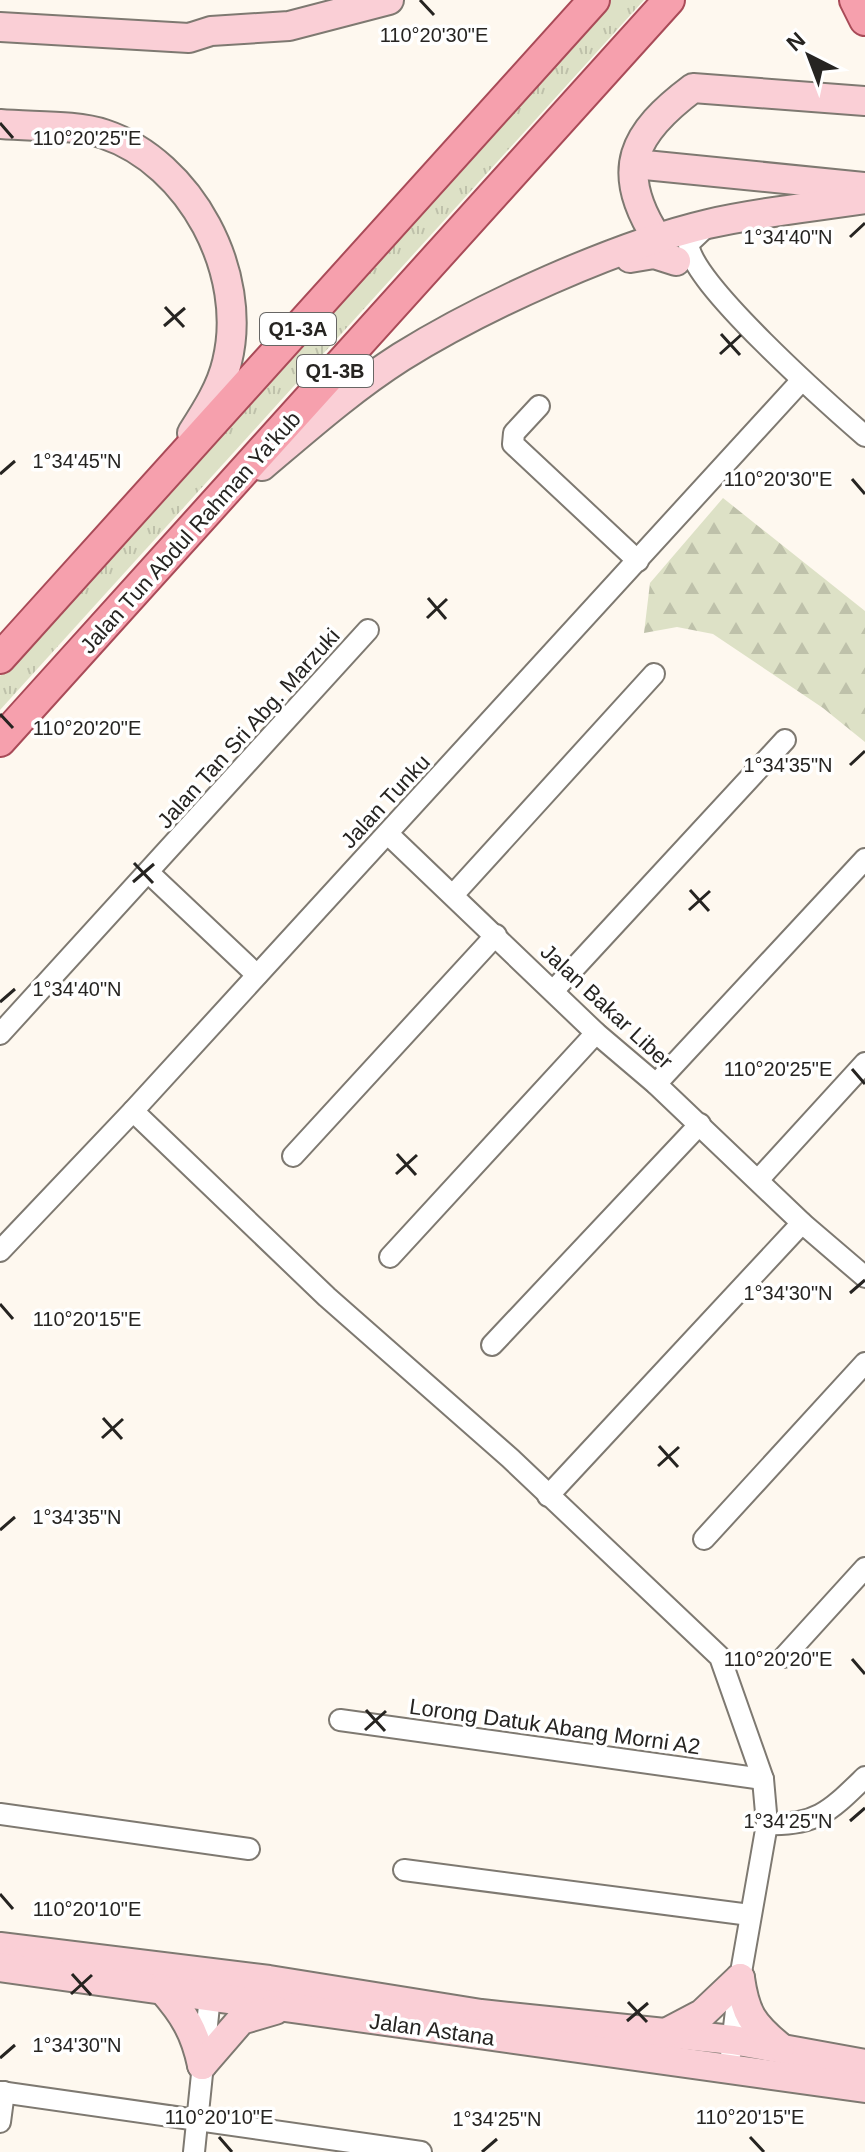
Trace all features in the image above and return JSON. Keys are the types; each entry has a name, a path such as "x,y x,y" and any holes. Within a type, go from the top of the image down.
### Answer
{"main road":[{"name":"Q1-3A","path":"0,658 594,0"},
{"name":"Jalan Tun Abdul Rahman Ya'kub","path":"0,741 669,0"},
{"path":"855,0 865,20"}],"street":[{"path":"252,30 291,17 305,0"},
{"path":"0,27 189,38 211,31 289,26 372,2"},
{"path":"730,308 710,295 676,261 657,238 636,200 635,164 648,127 693,88 864,100"},
{"path":"0,124 102,133 135,149 164,171 194,202 214,233 231,319 228,362 212,401 164,478"},
{"path":"635,164 865,187"},
{"path":"215,506 341,399 402,356 552,280 657,238 710,224 865,199"},
{"path":"710,224 695,236 688,252 730,308 802,380 865,436"},
{"path":"619,255 633,258 654,254 676,261"},
{"name":"Jalan Tunku","path":"0,1251 133,1111 802,380"},
{"path":"539,406 514,433 513,444 638,561"},
{"name":"Jalan Tan Sri Abg. Marzuki","path":"0,1034 368,630"},
{"path":"453,895 654,674"},
{"path":"554,990 785,740"},
{"name":"Jalan Bakar Liber","path":"388,834 596,1033 759,1179 802,1223 863,1272"},
{"path":"656,1084 865,859"},
{"path":"149,873 257,975"},
{"path":"293,1156 496,935"},
{"path":"390,1257 596,1033"},
{"path":"759,1179 865,1063"},
{"path":"133,1111 327,1297 548,1496 720,1657 763,1779 767,1824 740,1978 729,2069"},
{"path":"492,1345 700,1124"},
{"path":"548,1496 802,1223"},
{"path":"704,1539 865,1363"},
{"path":"784,1657 865,1568"},
{"name":"Lorong Datuk Abang Morni A2","path":"340,1720 763,1779"},
{"path":"767,1824 788,1825 828,1814 865,1777"},
{"path":"0,1814 249,1849"},
{"path":"404,1870 750,1915"},
{"name":"Jalan Astana","path":"0,1947 211,1986 733,2040 865,2064"},
{"name":"Jalan Astana","path":"0,1967 162,1989 211,1986 279,2008 865,2088"},
{"path":"663,2035 702,2014 740,1978"},
{"path":"740,1978 744,2008 762,2032 780,2047"},
{"path":"194,2152 211,1986"},
{"path":"162,1989 184,2013 196,2034 202,2065"},
{"path":"202,2065 241,2020 279,2008"},
{"path":"0,2122 2,2092 421,2152"}],"green space":[{"path":"611,0 644,0 0,710 0,676"},
{"path":"723,498 865,611 865,742 823,708 713,634 677,627 644,633 650,583"}]}
